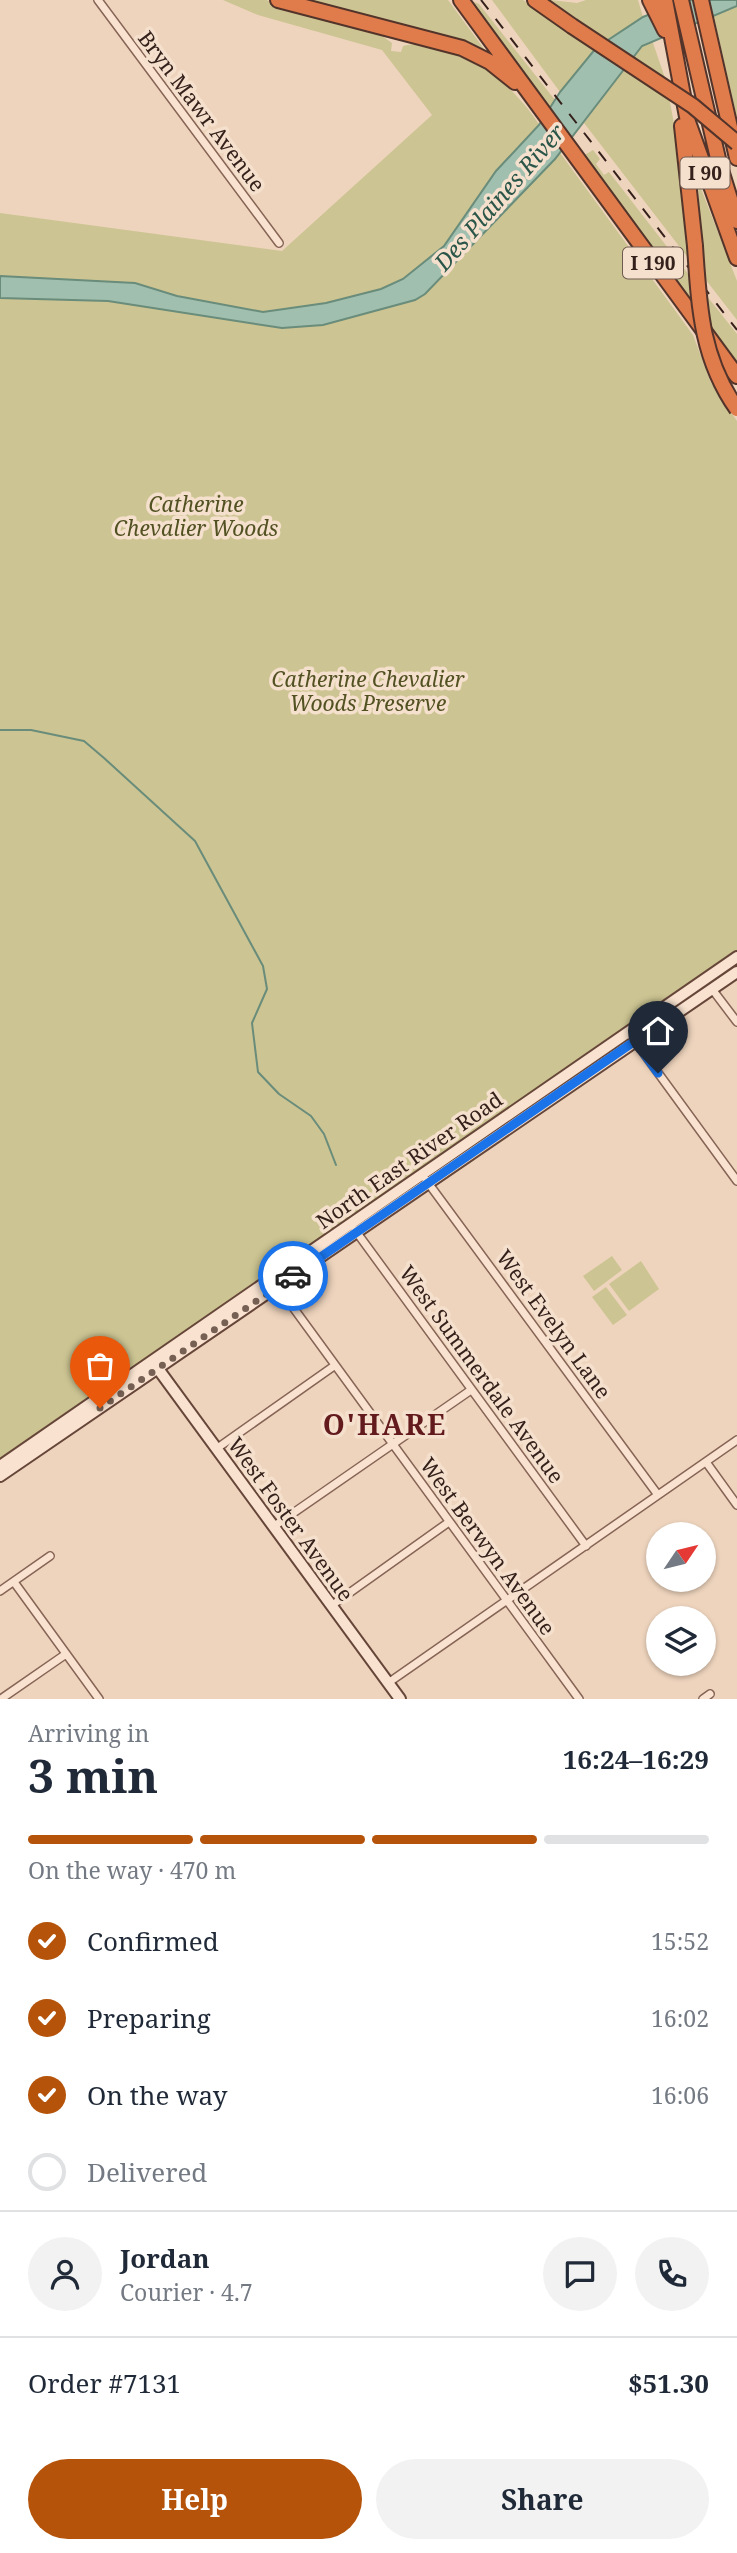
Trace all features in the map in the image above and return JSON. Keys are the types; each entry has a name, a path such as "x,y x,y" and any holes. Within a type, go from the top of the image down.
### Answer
{"highway":[{"path":"278,0 462,48 501,70 535,100"},
{"name":"I 190","path":"461,0 737,376"},
{"path":"535,0 693,106 737,143"},
{"name":"I 90","path":"650,0 674,47"},
{"name":"I 90","path":"665,0 680,86 710,190 737,258"},
{"name":"I 90","path":"681,0 737,221"},
{"name":"I 90","path":"701,0 737,158"},
{"path":"680,86 705,344 719,380 737,409"}],"main road":[{"name":"North East River Road","path":"0,1476 155,1365 632,1037 737,957"},
{"name":"North East River Road","path":"632,1037 737,972"},
{"name":"North East River Road","path":"0,1466 155,1365"},
{"name":"West Foster Avenue","path":"155,1365 400,1699"}],"street":[{"name":"Bryn Mawr Avenue","path":"98,0 279,243"},
{"path":"712,989 737,1022"},
{"path":"632,1037 737,1181"},
{"name":"West Evelyn Lane","path":"424,1179 658,1495"},
{"name":"West Summerdale Avenue","path":"353,1228 586,1546"},
{"name":"West Berwyn Avenue","path":"275,1282 579,1699"},
{"path":"216,1449 334,1366"},
{"path":"274,1527 471,1390"},
{"path":"388,1683 737,1440"},
{"path":"706,1462 737,1505"},
{"path":"331,1606 449,1522"},
{"path":"0,1591 50,1556"},
{"path":"14,1582 99,1699"},
{"path":"1,1699 66,1654"},
{"path":"703,1699 710,1694"}],"green space":[{"name":"Catherine Chevalier Woods","path":"223,0 266,0 378,33 392,43 391,51 401,52 403,46 421,44 439,46 457,51 488,70 528,109 693,335 711,383 737,421 737,953 0,1461 0,213 282,251 432,115 382,50 258,15"},
{"path":"296,0 448,0 487,53 430,32"},
{"path":"469,0 479,4 555,100 549,109"},
{"path":"492,0 523,0 596,48 560,92"},
{"path":"550,0 577,3 586,0 638,0 643,17 607,40"},
{"path":"710,0 737,0 737,118"},
{"path":"652,40 665,78 634,58 642,46"},
{"path":"626,68 669,97 681,161 689,259 584,123"},
{"path":"593,150 600,159 596,164 604,175 609,172 689,275 690,302 583,156"},
{"path":"698,181 737,281 737,320 702,275"},
{"path":"702,290 737,334 737,365 704,321"},
{"path":"612,1256 622,1270 594,1291 583,1276"},
{"path":"641,1261 659,1289 629,1311 609,1284"},
{"path":"606,1287 627,1315 613,1325 592,1297"}],"water":[{"name":"Des Plaines River","path":"685,0 737,0 737,6 642,46 555,159 425,294 415,300 323,325 282,328 108,301 0,298 0,276 135,283 177,296 263,312 326,303 381,289 403,279 444,246 496,171 539,125 560,92 596,48 643,17"}],"waterway":[{"path":"0,730 31,730 84,741 195,841 263,966 267,989 252,1023 258,1072 279,1094 311,1116 324,1134 336,1165"}],"railway":[{"path":"481,0 737,330"}],"way so far":[{"path":"100,1408 293,1276"}],"district":[{"name":"O'HARE","path":"385,1424"}],"route":[{"path":"293,1276 635,1041 658,1073"}],"park label":[{"name":"Catherine Chevalier Woods Preserve","path":"368,691"}]}
